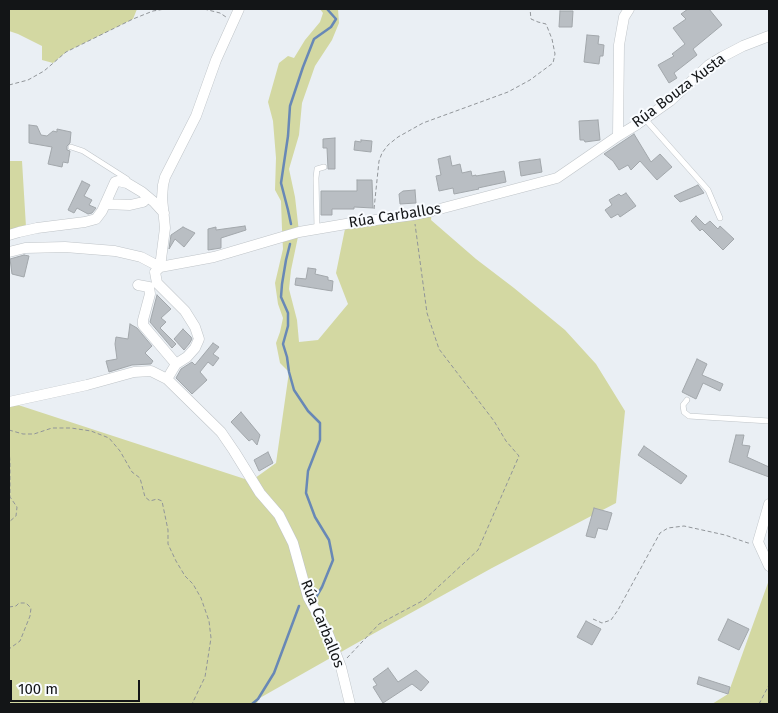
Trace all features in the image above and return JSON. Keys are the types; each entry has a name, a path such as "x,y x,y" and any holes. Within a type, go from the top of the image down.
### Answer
{"street":[{"path":"167,379 176,364 187,357 195,348 199,339 195,327 185,311 157,283 155,272 160,266 165,228 162,191 165,177 196,116 216,60 239,9"},
{"path":"618,136 619,45 624,17 630,9"},
{"name":"Rúa Bouza Xusta","path":"618,136 670,101 709,66 722,57 769,36"},
{"name":"Rúa Carballos","path":"160,266 214,257 282,236 317,228 413,215 557,178 618,136"},
{"path":"9,235 37,228 96,219 115,182 118,180 142,192 165,214"},
{"path":"105,204 130,205 143,202 148,197"},
{"path":"9,252 26,248 65,247 115,251 141,258 160,266"},
{"path":"138,286 149,287 150,294 143,325 176,364"},
{"name":"Rúa Carballos","path":"9,402 87,385 134,372 150,371 167,379 221,432 251,481 279,514 293,543 308,597 327,631 341,667 350,704"},
{"path":"769,504 758,542 769,566"}],"lane":[{"path":"645,119 708,190 720,218"},
{"path":"71,147 83,151 127,179 127,183"},
{"path":"317,228 316,178 318,169 324,168"},
{"path":"687,400 683,404 684,412 689,416 769,421"}],"path":[{"path":"9,85 28,80 44,71 66,52 133,18 165,9"},
{"path":"204,9 220,13 232,21"},
{"path":"376,220 374,210 380,161 382,153 388,145 423,123 508,92 530,80 553,63 555,54 546,24 531,19 530,9"},
{"path":"341,667 379,624 424,600 478,550 520,456 506,441 494,421 439,349 427,313 413,215"},
{"path":"9,430 23,434 34,434 52,428 71,428 108,438 120,451 132,472 140,478 145,497 150,501 157,499 162,501 168,530 168,544 185,576 193,584 201,598 209,621 211,638 205,677 192,704"},
{"path":"9,450 10,497 17,507 16,516 9,522"},
{"path":"593,619 602,623 611,620 660,533 668,528 684,526 725,535 748,544 758,542"},
{"path":"9,607 16,606 20,602 26,603 31,608 30,616 20,641 9,649"},
{"path":"759,704 769,685"}],"green space":[{"path":"9,9 137,9 133,19 66,52 53,63 42,60 42,46 9,31"},
{"path":"320,9 338,9 339,23 332,40 315,66 302,103 299,135 289,169 295,197 299,232 289,289 297,320 299,342 318,340 348,304 336,273 346,224 432,211 431,220 476,259 565,330 596,364 625,411 616,503 492,568 371,635 258,699 257,704 9,704 9,402 251,481 276,463 289,372 280,363 276,343 283,318 278,304 275,283 283,249 281,201 275,190 276,158 273,121 268,102 279,63 288,56 294,58 305,40 320,22 323,13"},
{"path":"9,161 22,161 26,227 9,232"},
{"path":"769,580 769,704 712,704 728,694"}],"building":[{"path":"688,9 709,9 722,25 693,49 697,55 674,73 677,78 669,83 658,65 674,56 672,54 685,44 673,28 686,19 681,14"},
{"path":"560,11 573,11 572,27 559,27"},
{"path":"587,35 599,36 598,44 604,45 603,56 600,56 599,64 584,62"},
{"path":"598,120 600,140 585,142 580,140 579,121"},
{"path":"29,125 37,126 41,135 47,136 53,131 57,132 57,129 71,132 70,143 67,146 67,150 70,151 68,163 63,162 62,167 48,164 52,147 29,143"},
{"path":"634,134 651,162 660,154 672,167 657,180 640,161 631,170 628,165 619,170 613,161 604,154"},
{"path":"335,138 335,169 328,169 327,148 323,148 323,139"},
{"path":"361,140 372,141 371,152 354,150 355,141 361,142"},
{"path":"450,156 452,166 460,164 462,173 471,171 472,176 476,176 504,171 506,182 454,194 453,188 439,191 436,176 441,175 438,159"},
{"path":"540,159 542,172 521,176 519,162"},
{"path":"357,180 372,180 373,208 332,209 332,215 321,215 321,191 357,191"},
{"path":"82,181 90,185 84,196 92,200 89,205 96,208 92,213 88,214 77,208 74,213 68,210"},
{"path":"698,185 704,193 680,202 674,196"},
{"path":"415,190 416,203 400,204 399,194 403,191"},
{"path":"626,193 636,206 620,217 618,214 611,218 605,210 612,205 609,200 619,194 621,196"},
{"path":"696,216 705,225 710,221 718,229 720,226 734,239 723,250 691,221"},
{"path":"245,226 246,230 221,238 221,248 208,250 208,229 216,227 216,230"},
{"path":"183,227 195,233 184,247 175,239 169,249 171,235"},
{"path":"24,255 29,256 24,277 12,274 10,259"},
{"path":"308,268 316,269 315,274 328,277 328,280 333,281 332,291 295,285 296,278 306,279"},
{"path":"157,295 171,309 161,318 166,322 160,328 176,344 172,348 150,322"},
{"path":"130,324 137,328 152,346 145,353 153,361 151,364 132,365 109,372 106,361 117,359 116,337 128,339"},
{"path":"183,329 192,339 184,350 174,339"},
{"path":"213,343 219,347 213,354 219,358 213,366 208,362 200,372 207,380 192,394 176,378 181,369 192,362 195,365"},
{"path":"697,359 707,364 702,375 723,384 720,391 703,383 696,399 682,392"},
{"path":"241,412 260,435 257,445 252,439 249,441 231,422"},
{"path":"736,435 744,435 742,445 750,446 747,457 769,467 769,477 729,462"},
{"path":"644,446 687,476 681,484 638,455"},
{"path":"268,452 273,463 259,471 254,460"},
{"path":"594,508 612,513 607,530 598,528 595,538 586,536"},
{"path":"728,619 749,629 739,650 718,640"},
{"path":"586,621 601,629 592,645 577,637"},
{"path":"388,668 398,682 416,670 429,682 421,691 412,684 383,703 373,687 377,685 373,679"},
{"path":"699,677 730,687 728,694 697,684"}],"waterway":[{"path":"291,224 281,183 290,106 314,39 331,27 336,19 327,9"},
{"path":"290,244 281,297 288,313 288,326 283,344 294,390 308,411 320,423 320,440 308,471 306,493 315,517 329,540 333,560 315,599"},
{"path":"252,704 258,699 274,673 299,606"}]}
